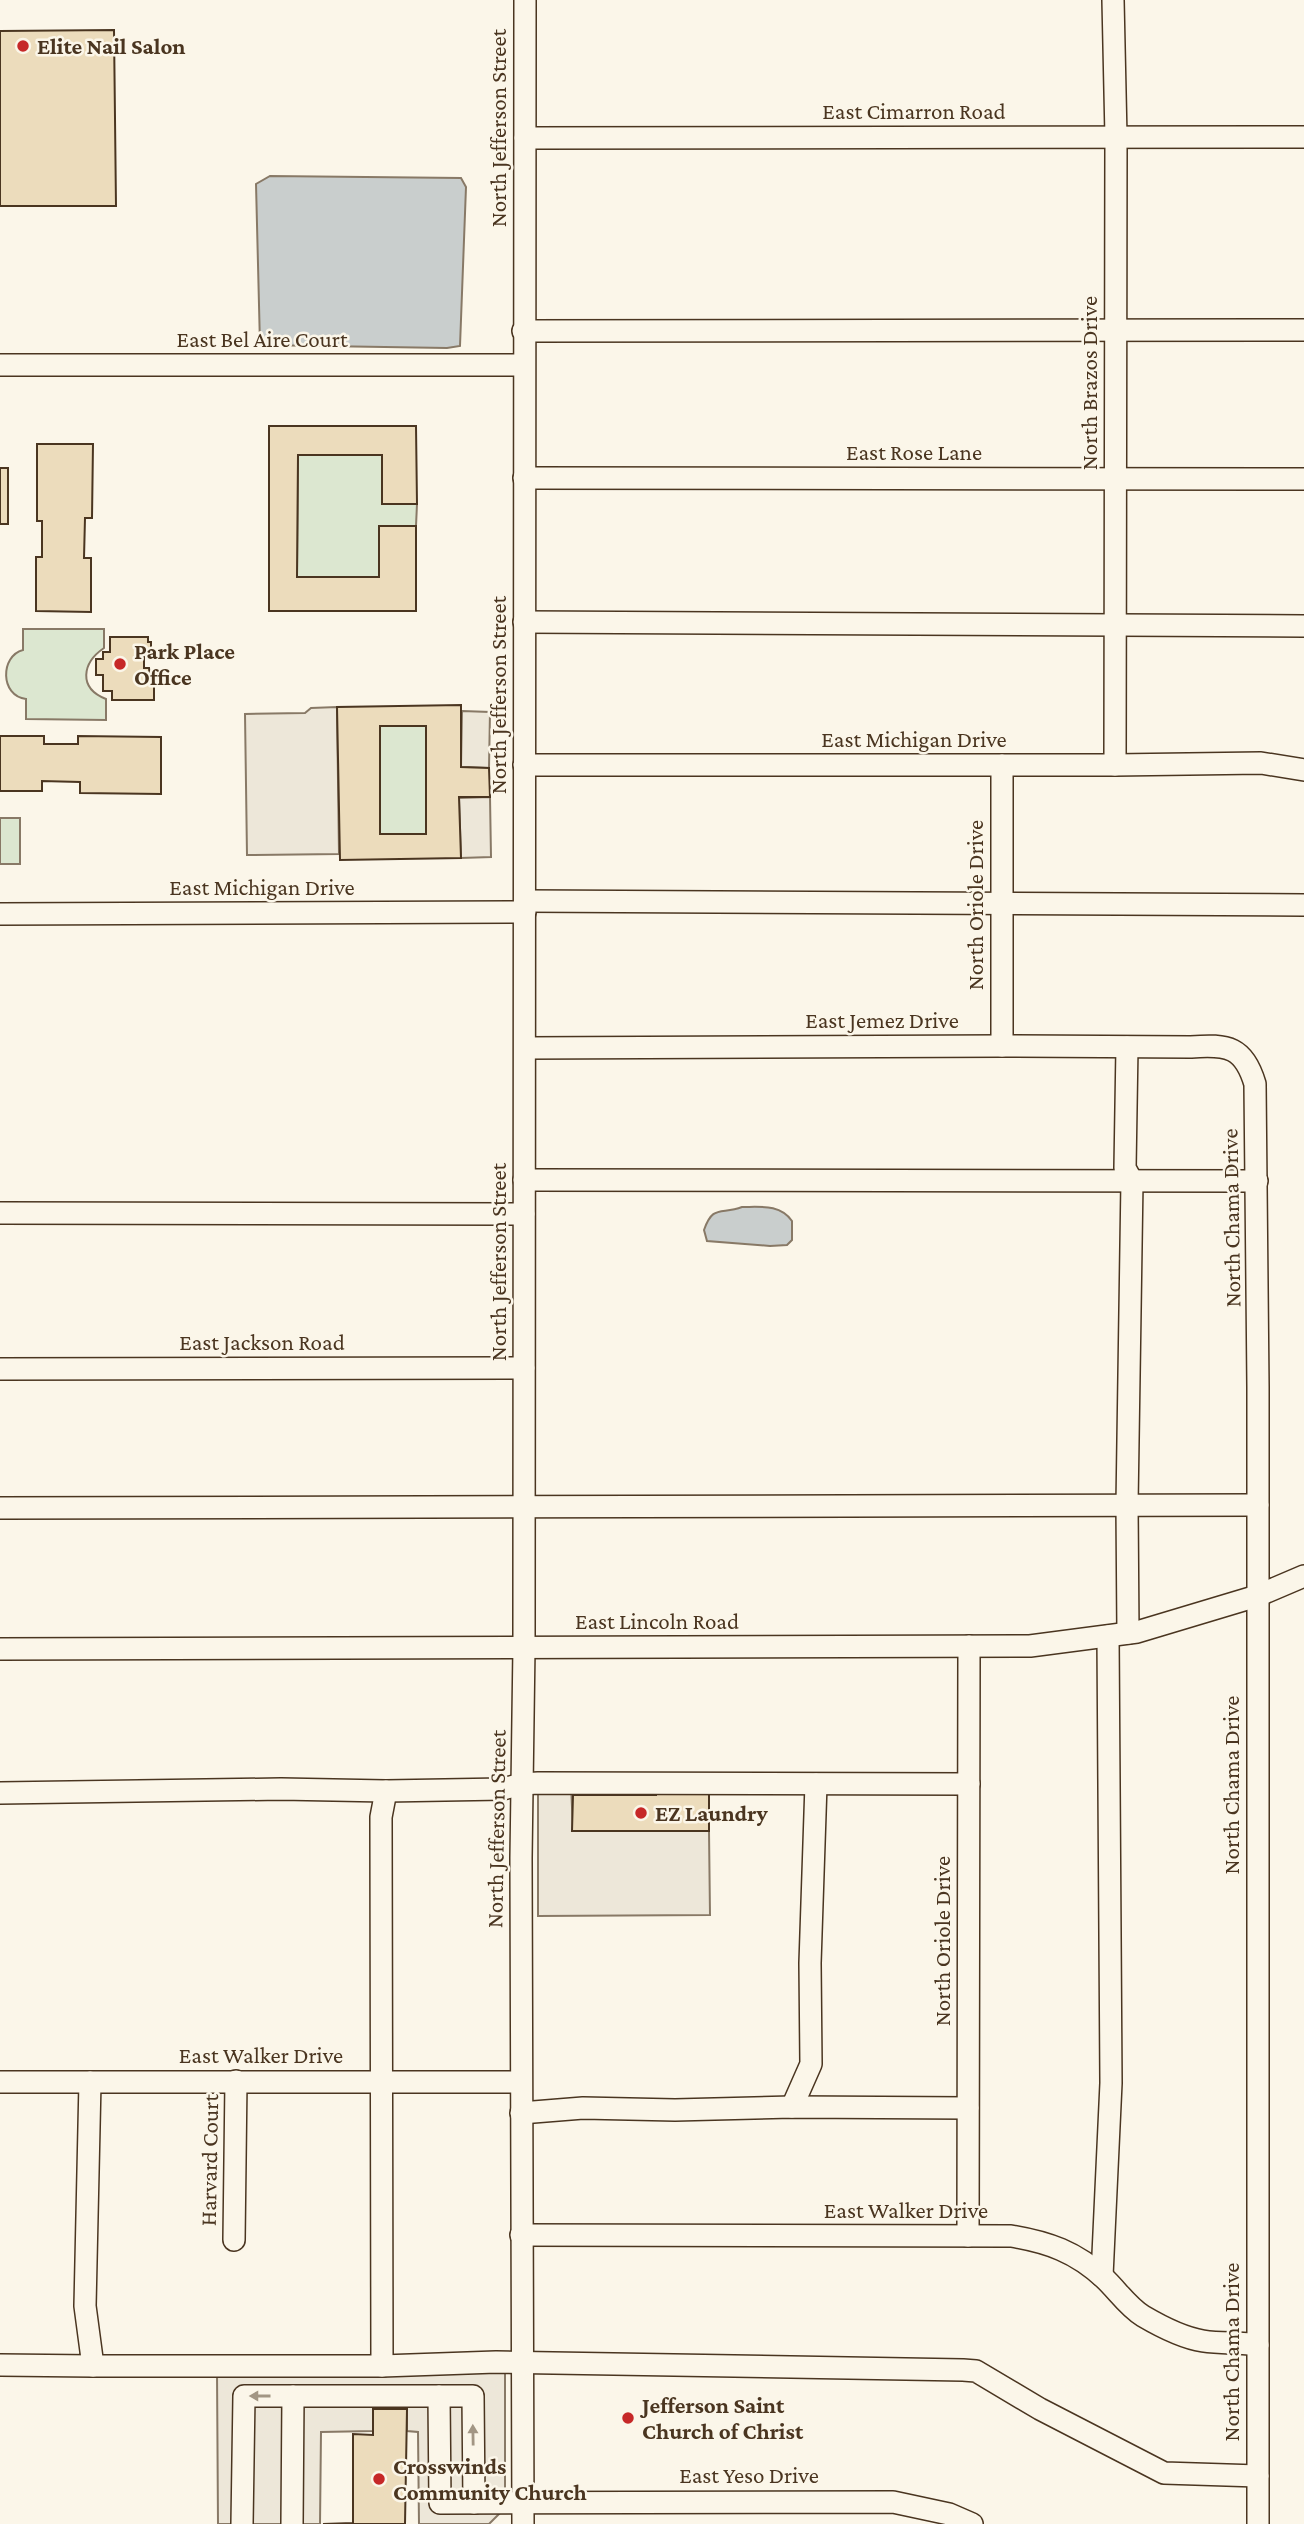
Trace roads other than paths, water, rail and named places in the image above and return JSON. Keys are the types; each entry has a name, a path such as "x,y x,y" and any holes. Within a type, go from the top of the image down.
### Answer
{"street":[{"name":"North Jefferson Street","path":"522,2514 524,0"},
{"name":"North Brazos Drive","path":"1112,0 1116,137 1115,765"},
{"name":"East Cimarron Road","path":"525,138 1304,137"},
{"path":"523,331 1304,330"},
{"name":"East Bel Aire Court","path":"0,365 523,365"},
{"name":"East Rose Lane","path":"524,478 1304,479"},
{"path":"524,622 1304,626"},
{"name":"East Michigan Drive","path":"524,765 1261,763 1304,769"},
{"name":"North Oriole Drive","path":"1002,765 1002,1045"},
{"name":"East Michigan Drive","path":"0,914 525,906 1304,905"},
{"name":"East Jemez Drive","path":"525,1048 1217,1045 1238,1051"},
{"path":"1102,2276 1111,2083 1118,1634 1127,1505 1132,1181 1125,1168 1127,1047"},
{"name":"North Chama Drive","path":"1238,1051 1249,1065 1255,1084 1257,1181 1258,2524"},
{"path":"524,1180 1257,1181"},
{"path":"0,1213 524,1214"},
{"name":"East Jackson Road","path":"0,1369 524,1367"},
{"path":"0,1508 1258,1504"},
{"name":"East Lincoln Road","path":"0,1649 1030,1646 1118,1634 1182,1620 1258,1596 1304,1576"},
{"name":"North Oriole Drive","path":"968,2236 969,1646"},
{"path":"0,1793 503,1789 522,1784 969,1784"},
{"path":"792,2107 811,2064 810,1963 816,1784"},
{"path":"382,2366 381,1817 386,1791"},
{"name":"Harvard Court","path":"234,2240 236,2081"},
{"name":"East Walker Drive","path":"0,2082 521,2082"},
{"path":"90,2082 85,2306 93,2366"},
{"path":"521,2113 583,2108 968,2108"},
{"name":"East Walker Drive","path":"521,2235 1011,2236 1055,2245 1072,2254 1102,2276 1141,2315 1173,2330 1200,2341 1258,2345"},
{"path":"0,2365 382,2366 522,2363 976,2371 1040,2409 1164,2473 1258,2476"},
{"path":"242,2524 244,2396 473,2396 474,2503"},
{"path":"292,2524 293,2396"},
{"name":"East Yeso Drive","path":"439,2396 440,2503 474,2503 522,2514 892,2502 948,2514 972,2524"}],"place":[{"name":"Elite Nail Salon","path":"23,46"},
{"name":"Park Place Office","path":"120,664"},
{"name":"EZ Laundry","path":"641,1813"},
{"name":"Jefferson Saint Church of Christ","path":"628,2418"},
{"name":"Crosswinds Community Church","path":"379,2479"}]}
